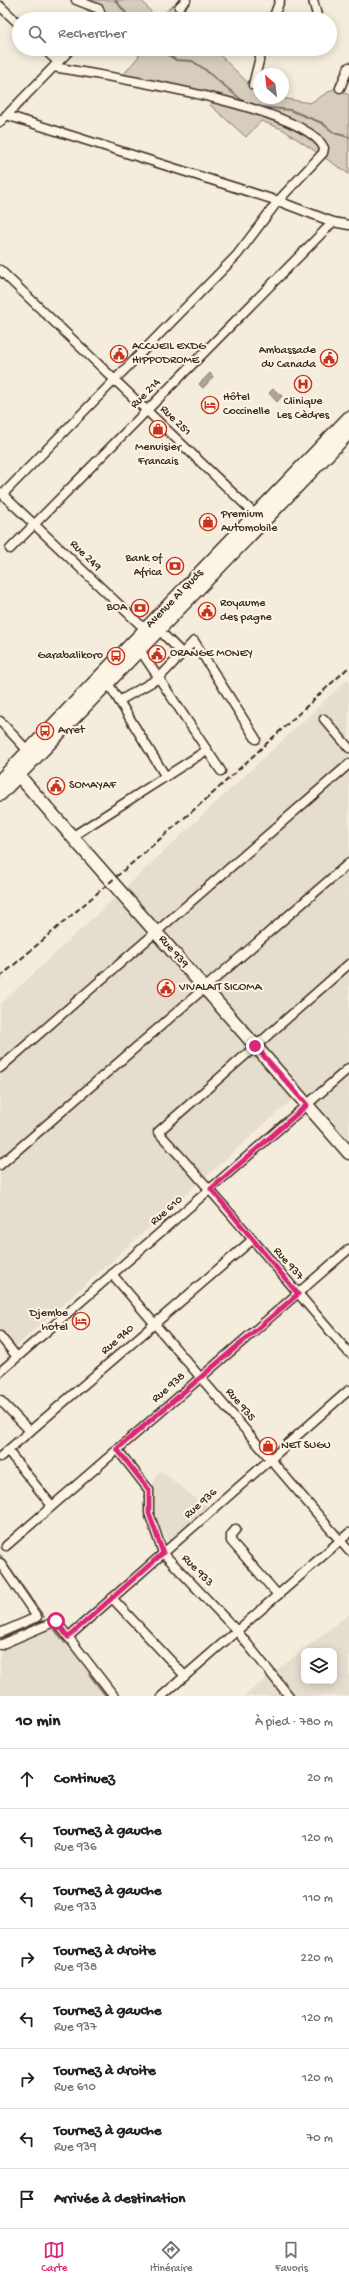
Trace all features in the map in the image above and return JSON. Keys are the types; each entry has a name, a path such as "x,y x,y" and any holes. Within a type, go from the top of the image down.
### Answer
{"main road":[{"name":"Avenue Al Quds","path":"0,794 29,752 153,632 260,519 349,418"},
{"name":"Avenue Al Quds","path":"260,519 349,432"},
{"name":"Avenue Al Quds","path":"0,781 16,772 108,683 140,650 153,632"},
{"name":"Rue 939","path":"16,772 349,1153"}],"street":[{"path":"76,0 99,9 101,12"},
{"path":"179,7 186,0"},
{"path":"276,12 280,0"},
{"path":"313,0 316,12"},
{"path":"0,6 12,17"},
{"path":"2,493 237,255 278,201 323,153 322,145 311,134 255,108 56,65 49,56"},
{"path":"0,122 64,56"},
{"path":"257,68 260,56"},
{"path":"340,88 349,67"},
{"path":"6,115 278,201 333,222 349,225"},
{"name":"Rue 214","path":"10,549 333,222"},
{"name":"Rue 251","path":"0,270 260,519"},
{"name":"Rue 249","path":"2,493 153,632 182,654"},
{"path":"119,701 159,678 194,641 256,740"},
{"path":"140,650 220,771"},
{"path":"108,683 166,777"},
{"path":"324,719 349,748"},
{"path":"0,721 29,752"},
{"path":"73,836 207,750"},
{"path":"0,1068 349,765"},
{"path":"0,1165 349,864"},
{"path":"255,1046 349,964"},
{"name":"Rue 937","path":"255,1046 158,1132 211,1189 252,1240 349,1353"},
{"name":"Rue 610","path":"0,1372 349,1068"},
{"name":"Rue 940","path":"0,1457 252,1240"},
{"name":"Rue 938","path":"6,1546 349,1249"},
{"name":"Rue 935","path":"112,1274 349,1551"},
{"path":"0,1336 17,1357"},
{"name":"Rue 936","path":"68,1637 349,1390"},
{"path":"0,1400 30,1431"},
{"name":"Rue 933","path":"117,1449 149,1490 149,1513 163,1553 237,1631 289,1696"},
{"path":"8,1450 52,1506"},
{"path":"236,1529 231,1535 230,1541 278,1596"},
{"path":"162,1696 349,1534"},
{"path":"0,1563 37,1617 0,1632"},
{"path":"112,1598 185,1676"},
{"path":"0,1645 56,1621 114,1696"}],"shaded area":[{"path":"90,0 141,0 151,12 91,12 86,10"},
{"path":"173,5 179,12 166,12"},
{"path":"139,56 221,56 253,86 253,104 289,104 289,99 310,103 335,88 349,95 349,174 282,129 261,121 246,137 209,104 213,99 124,76"},
{"path":"210,373 213,377 203,388 199,384"},
{"path":"273,389 282,396 277,402 269,393"},
{"path":"349,678 349,1141 304,1089 14,1348 0,1331 0,1005"},
{"path":"160,1470 204,1505 221,1508 176,1549 159,1528 152,1485"},
{"path":"349,1614 349,1696 244,1696 301,1651 301,1684 337,1684 337,1648 305,1648"},
{"path":"54,1623 110,1696 0,1696 0,1647"}],"waterway":[{"path":"115,0 125,12"},
{"path":"170,56 176,60 192,61 203,68 244,102 261,107 290,110 322,123 334,133 349,137"},
{"path":"0,1555 44,1617"},
{"path":"5,1638 44,1621"},
{"path":"52,1626 65,1643"},
{"path":"89,1674 106,1696"}],"railway":[{"path":"0,977 211,795 349,667"}],"place":[{"name":"ACCUEIL EXDG HIPPODROME","path":"119,354"},
{"name":"Ambassade du Canada","path":"329,358"},
{"name":"Clinique Les Cèdres","path":"303,384"},
{"name":"Hôtel Coccinelle","path":"210,405"},
{"name":"Menuisier Francais","path":"158,429"},
{"name":"Premium Automobile","path":"208,522"},
{"name":"Bank of Africa","path":"175,566"},
{"name":"BOA","path":"140,608"},
{"name":"Royaume des pagne","path":"207,611"},
{"name":"ORANGE MONEY","path":"157,654"},
{"name":"Garabalikoro","path":"116,656"},
{"name":"Arret","path":"45,731"},
{"name":"SOMAYAF","path":"56,786"},
{"name":"VIVALAIT SICOMA","path":"166,988"},
{"name":"Djembe hotel","path":"81,1321"},
{"name":"NET SUGU","path":"268,1446"}],"route":[{"path":"56,1621 68,1637 163,1553 149,1513 149,1490 117,1449 298,1294 211,1189 307,1105 255,1046"}]}
